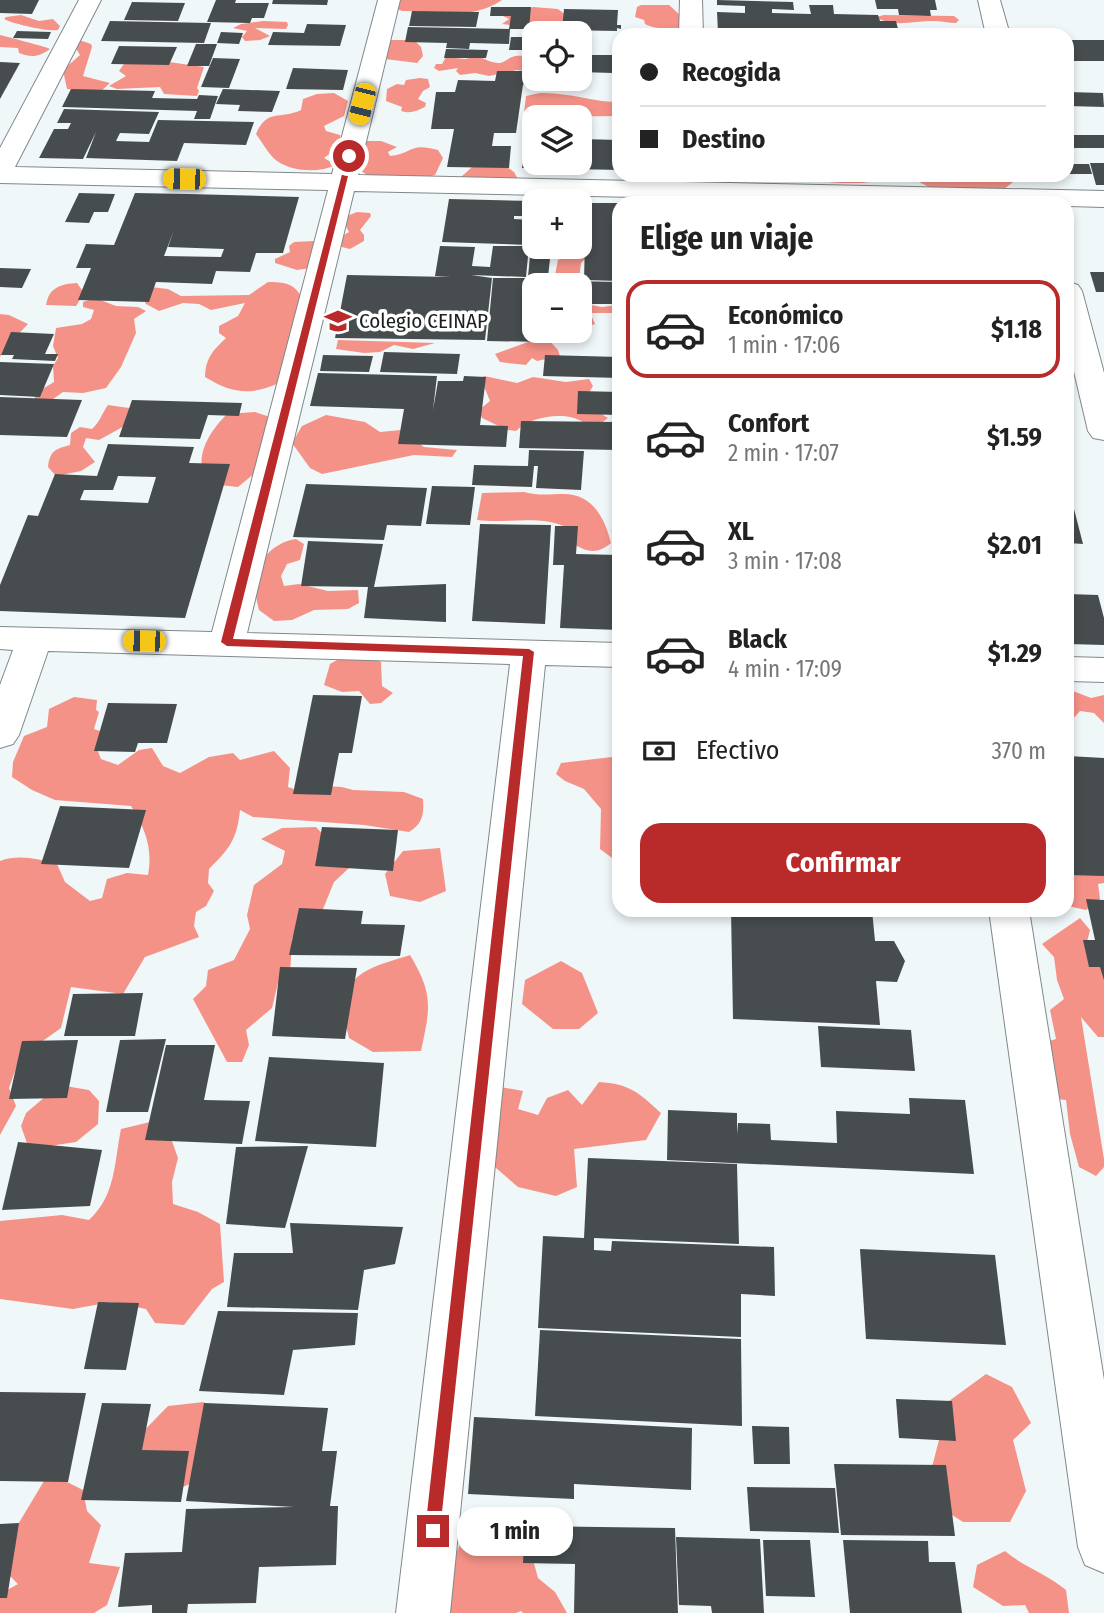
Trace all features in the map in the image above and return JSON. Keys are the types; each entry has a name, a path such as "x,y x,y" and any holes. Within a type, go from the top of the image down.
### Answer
{"street":[{"path":"90,0 0,173 691,189 822,196"},
{"path":"227,642 389,0"},
{"path":"691,0 691,28"},
{"path":"989,0 996,28"},
{"path":"948,196 1041,192 1104,199"},
{"path":"1074,314 1104,431"},
{"path":"0,735 17,639 227,642 612,655"},
{"path":"424,1613 529,652"},
{"path":"1074,669 1104,670"},
{"path":"1010,917 1104,1547"}],"shaded area":[{"path":"398,0 502,0 478,11 454,13 402,11 395,8"},
{"path":"669,5 680,15 679,19 688,21 688,28 660,28 645,24 644,20 635,17 637,7"},
{"path":"533,7 558,9 571,19 522,21 522,26 502,24 509,19 503,16"},
{"path":"21,15 39,21 53,19 60,26 58,30 47,30 4,19"},
{"path":"954,16 959,20 956,23 896,23 876,17"},
{"path":"287,22 288,25 286,29 255,28 270,36 245,41 242,37 247,31 233,28 241,24"},
{"path":"0,35 50,49 35,56 24,55 19,53 18,48 0,47"},
{"path":"391,40 414,40 421,47 423,56 417,63 385,59 367,47"},
{"path":"82,41 92,47 83,76 110,83 100,92 67,89 63,70 80,55 72,42"},
{"path":"478,56 501,63 522,56 522,71 489,76 475,73 460,75 456,71 458,68 439,71 434,68 436,64 442,64 446,57 465,59"},
{"path":"126,61 162,61 204,67 197,96 164,94 160,87 117,89 109,86 126,76 119,71"},
{"path":"428,79 430,87 423,91 418,99 426,103 425,107 405,112 401,111 402,107 386,101 387,89 397,84 404,85 406,80"},
{"path":"334,93 348,101 344,116 324,126 326,131 340,135 342,145 324,158 336,165 306,170 283,165 268,152 256,134 265,121 301,110 303,99 317,94"},
{"path":"540,93 560,94 612,101 612,116 592,116 592,105 525,105 526,96"},
{"path":"364,141 381,141 397,147 388,152 390,156 421,147 438,150 443,158 435,175 420,179 372,179 355,166"},
{"path":"504,165 514,172 518,179 460,178 472,167"},
{"path":"919,182 1013,182 999,193 937,191"},
{"path":"357,212 370,213 371,216 360,230 364,241 350,249 338,246 342,236 349,232 342,218"},
{"path":"314,241 325,244 311,268 297,270 275,263 275,259 290,252 289,246 294,242"},
{"path":"585,259 581,263 580,273 555,273 558,260"},
{"path":"268,282 288,284 303,299 281,382 251,391 233,390 205,377 206,365 211,355 226,338 219,333 219,326 238,316 245,303 211,310 199,304 183,303 159,311 146,304 140,293 151,287 168,289 181,296 249,295"},
{"path":"77,283 84,293 76,306 46,305 53,290 66,284"},
{"path":"95,298 116,306 138,307 146,311 134,319 136,333 121,367 106,388 83,393 63,392 49,402 36,402 34,394 54,382 53,366 58,358 53,346 56,328 82,324 91,319 94,310 83,307 83,302"},
{"path":"592,305 612,306 612,313 592,313"},
{"path":"0,314 28,324 4,349 0,357"},
{"path":"338,340 435,343 413,349 394,345 380,352 364,353 336,349"},
{"path":"525,343 552,343 560,356 537,361 532,358 526,365 500,362 495,354"},
{"path":"484,376 517,383 533,377 566,382 589,379 593,386 588,394 593,409 608,418 595,428 574,418 559,416 535,420 516,431 507,430 482,418 479,410 490,401 481,379"},
{"path":"108,405 129,408 128,424 99,440 86,438 83,447 95,462 81,471 56,476 48,467 52,454 57,449 70,445 71,433 80,427 92,429"},
{"path":"255,412 270,417 255,473 238,487 210,484 202,466 208,438 227,414"},
{"path":"326,415 365,422 380,432 401,430 424,447 457,450 452,457 414,455 322,474 310,468 292,443 302,426"},
{"path":"524,492 583,498 601,517 611,543 596,551 587,550 572,543 570,529 559,524 477,520 482,493"},
{"path":"296,539 304,544 300,560 287,564 281,576 284,586 299,584 328,591 358,590 359,603 348,609 314,610 292,620 274,621 259,610 255,584 259,566 274,548"},
{"path":"344,656 368,656 381,662 382,686 393,693 381,703 370,704 359,691 342,692 324,685 330,664"},
{"path":"1074,691 1091,698 1104,695 1104,723 1094,713 1080,711 1074,718"},
{"path":"74,697 97,700 96,710 99,712 94,729 100,731 97,749 101,759 118,765 139,750 152,748 163,766 180,773 209,757 233,753 240,760 274,751 290,768 288,787 300,791 326,786 404,792 423,799 423,814 420,822 409,832 364,825 253,817 240,810 237,829 231,843 209,869 208,883 214,891 206,906 196,912 194,926 199,937 145,957 123,994 71,987 61,1028 20,1057 9,1088 16,1106 0,1135 0,861 21,858 57,864 65,882 90,901 102,898 107,879 127,873 148,875 147,839 131,806 55,800 12,777 13,762 24,736 47,727 49,709"},
{"path":"612,757 612,858 600,849 601,809 584,789 556,774 561,763"},
{"path":"316,827 335,847 347,852 349,868 334,882 313,926 292,939 290,975 278,983 272,1008 246,1030 249,1045 242,1062 227,1062 193,999 206,986 208,970 234,960 250,929 247,915 254,885 282,864 285,851 261,839 282,828"},
{"path":"440,848 446,891 420,902 390,896 385,874 403,851"},
{"path":"1095,858 1104,860 1104,883 1098,884 1100,899 1086,910 1074,907 1074,861"},
{"path":"1080,918 1090,930 1085,950 1104,970 1104,1037 1098,1037 1081,1017 1104,1159 1104,1167 1096,1176 1079,1167 1070,1134 1066,1100 1039,1097 1035,1045 1056,1039 1050,1010 1064,999 1057,980 1054,957 1042,944"},
{"path":"410,955 423,981 428,1002 421,1051 373,1052 349,1038 343,1009 346,993 358,976 368,970"},
{"path":"561,961 582,973 598,1013 579,1029 553,1029 522,1004 525,980"},
{"path":"599,1082 633,1090 661,1113 646,1140 574,1149 577,1187 556,1196 518,1187 489,1162 501,1087 523,1091 518,1109 538,1115 547,1098 568,1090 582,1105"},
{"path":"59,1085 89,1090 99,1101 98,1124 76,1142 29,1149 21,1126 26,1113"},
{"path":"150,1122 168,1130 178,1158 172,1182 173,1204 198,1212 220,1224 224,1282 212,1289 184,1325 155,1323 146,1309 111,1302 73,1309 0,1299 0,1221 62,1215 89,1220 98,1210 109,1189 121,1129"},
{"path":"986,1374 1012,1387 1031,1423 1013,1440 1026,1491 1010,1522 963,1522 940,1507 931,1471 949,1401"},
{"path":"204,1402 215,1429 207,1476 172,1492 131,1444 168,1406"},
{"path":"61,1479 83,1490 87,1511 101,1525 89,1563 120,1567 107,1605 94,1613 0,1613 0,1594 18,1584 4,1570 8,1541 44,1481"},
{"path":"491,1518 522,1520 538,1578 555,1592 567,1613 437,1613 454,1558 466,1531"},
{"path":"1005,1551 1066,1590 1069,1613 1029,1613 1025,1605 1003,1606 973,1587 977,1565"}],"building":[{"path":"0,0 39,0 32,14 0,13"},
{"path":"216,0 269,3 264,18 252,18 250,23 207,22"},
{"path":"273,0 328,0 327,5 272,4"},
{"path":"717,0 793,2 794,10 772,9 772,13 811,14 809,5 833,5 834,14 878,15 880,21 896,21 898,28 718,28 717,12 745,13 745,6 717,5"},
{"path":"875,0 935,0 937,10 930,10 931,16 899,15 898,9 877,9"},
{"path":"132,2 185,3 178,21 124,20"},
{"path":"491,7 531,7 530,21 522,21 522,29 509,29 511,16 490,16"},
{"path":"564,9 618,10 617,25 621,25 621,28 612,28 612,31 592,31 592,21 563,21"},
{"path":"412,11 479,12 476,27 409,26"},
{"path":"110,21 211,23 204,43 101,41"},
{"path":"307,24 346,25 340,46 268,45 273,32 304,33"},
{"path":"408,27 510,29 509,44 470,43 469,49 446,48 447,43 405,42"},
{"path":"17,31 51,32 48,39 13,38"},
{"path":"221,32 243,33 239,44 217,43"},
{"path":"511,37 522,37 522,50 509,50"},
{"path":"1074,40 1104,40 1104,61 1074,61"},
{"path":"196,44 217,44 209,66 187,66"},
{"path":"119,46 177,47 169,65 111,64"},
{"path":"446,49 488,50 486,58 444,58"},
{"path":"592,55 612,55 612,73 592,72"},
{"path":"213,58 240,59 229,88 201,87"},
{"path":"0,62 20,63 0,99"},
{"path":"293,68 348,70 343,90 286,89"},
{"path":"497,71 522,71 516,133 494,133 492,146 511,146 509,168 447,167 454,129 431,129 436,92 455,92 458,80 495,81"},
{"path":"71,89 155,91 152,98 197,99 199,95 218,96 210,119 194,119 197,111 62,107"},
{"path":"223,89 280,91 272,112 238,111 240,105 216,104"},
{"path":"1074,92 1103,93 1104,107 1074,106"},
{"path":"64,109 159,112 149,134 120,133 116,141 149,142 158,120 254,122 246,145 184,143 177,161 86,158 96,132 83,159 39,158 54,129 68,129 71,123 57,123"},
{"path":"1074,135 1104,135 1104,148 1074,148"},
{"path":"592,139 612,140 612,170 592,169"},
{"path":"1090,163 1104,163 1104,185 1096,185"},
{"path":"1074,164 1089,164 1092,174 1074,174"},
{"path":"79,193 115,194 108,212 94,212 89,223 65,222"},
{"path":"135,193 299,197 283,253 256,253 250,272 216,271 212,284 156,282 149,302 78,300 91,268 76,268 86,244 114,245","holes":["174,230 168,247 224,249 221,257 164,256"]},
{"path":"449,199 522,201 522,216 514,216 514,219 522,219 522,245 442,242"},
{"path":"592,203 612,203 612,281 592,280 592,273 584,273 585,259 592,259"},
{"path":"440,246 475,247 472,266 490,267 493,246 522,246 522,259 528,259 526,273 522,273 522,277 471,275 492,278 485,340 335,338 347,275 451,277 435,276"},
{"path":"530,259 550,259 548,273 528,273"},
{"path":"0,268 31,269 22,288 0,287"},
{"path":"1090,272 1104,272 1104,292 1096,292"},
{"path":"493,278 522,278 522,342 487,341"},
{"path":"592,281 612,282 612,304 592,304"},
{"path":"11,332 54,334 45,354 58,354 55,361 12,359 14,355 1,355"},
{"path":"384,352 460,354 457,374 380,372"},
{"path":"323,355 373,356 369,372 320,371"},
{"path":"545,355 612,357 612,378 543,376"},
{"path":"0,362 54,364 40,397 0,395"},
{"path":"318,373 437,376 433,410 438,381 463,381 464,376 486,377 480,425 508,426 506,447 398,444 404,409 310,406"},
{"path":"578,391 612,392 612,415 577,414"},
{"path":"0,397 82,400 67,437 0,435"},
{"path":"132,400 242,403 239,416 208,415 200,439 119,437"},
{"path":"521,421 612,422 612,450 519,448"},
{"path":"108,444 194,447 189,463 230,464 185,618 0,611 0,585 28,515 38,516 55,474 97,476","holes":["118,476 156,477 148,503 80,500 84,490 113,490"]},
{"path":"529,450 584,451 581,490 536,488 538,466 534,466 532,487 472,485 474,465 528,466"},
{"path":"306,484 427,488 421,526 387,525 384,540 293,537"},
{"path":"432,486 475,487 470,525 426,524"},
{"path":"1074,509 1083,544 1074,543"},
{"path":"480,524 551,525 545,624 472,621"},
{"path":"555,526 578,526 576,554 612,555 612,630 560,628 564,565 553,565"},
{"path":"308,541 383,544 374,587 446,584 446,622 364,618 368,587 301,586"},
{"path":"1074,594 1098,595 1104,618 1104,645 1074,644"},
{"path":"313,695 362,696 352,753 339,753 331,795 293,794"},
{"path":"108,703 177,704 167,743 138,743 135,752 94,751"},
{"path":"1074,756 1104,758 1104,876 1074,875"},
{"path":"60,806 146,810 129,868 41,864"},
{"path":"322,827 398,830 393,871 315,866"},
{"path":"1086,899 1104,900 1104,980 1100,967 1089,967 1083,940 1095,940"},
{"path":"299,908 363,911 361,924 405,925 400,956 289,955"},
{"path":"731,917 873,917 875,941 894,941 905,961 897,982 876,981 880,1025 733,1019"},
{"path":"280,967 357,968 345,1039 272,1036"},
{"path":"143,993 135,1036 64,1036 73,994"},
{"path":"818,1026 911,1030 915,1071 821,1067"},
{"path":"166,1039 148,1112 106,1112 120,1040"},
{"path":"78,1040 67,1098 9,1099 22,1041"},
{"path":"166,1045 215,1045 204,1100 250,1101 242,1144 145,1140"},
{"path":"269,1057 384,1063 376,1147 255,1141"},
{"path":"909,1098 965,1100 974,1174 667,1160 668,1110 737,1113 737,1134 738,1123 770,1124 771,1140 837,1143 836,1111 910,1114"},
{"path":"18,1142 102,1150 90,1206 2,1210"},
{"path":"308,1146 285,1228 226,1224 236,1147"},
{"path":"588,1158 737,1164 739,1244 594,1238 594,1250 611,1251 612,1241 774,1247 775,1296 741,1294 741,1337 538,1328 543,1236 584,1238"},
{"path":"290,1223 403,1227 395,1264 364,1270 358,1310 227,1307 234,1253 293,1253"},
{"path":"860,1249 995,1255 1006,1345 866,1339"},
{"path":"98,1302 139,1303 126,1370 84,1369"},
{"path":"218,1311 358,1313 355,1345 293,1350 284,1395 199,1391"},
{"path":"540,1330 741,1339 742,1426 535,1416"},
{"path":"0,1392 86,1393 68,1482 0,1481"},
{"path":"896,1399 952,1401 956,1441 899,1438"},
{"path":"102,1403 151,1404 142,1450 189,1451 181,1502 81,1500"},
{"path":"204,1403 328,1408 322,1451 337,1451 330,1506 338,1506 336,1565 259,1567 256,1603 188,1604 187,1613 152,1613 152,1605 118,1607 125,1553 182,1552 186,1509 294,1507 186,1501"},
{"path":"474,1417 692,1428 691,1490 574,1484 574,1499 468,1494"},
{"path":"752,1426 789,1427 790,1464 754,1464"},
{"path":"834,1464 946,1465 955,1536 841,1535"},
{"path":"747,1487 835,1488 839,1533 750,1531"},
{"path":"19,1523 7,1598 0,1598 0,1524"},
{"path":"525,1526 675,1528 678,1613 574,1613 575,1564 523,1563"},
{"path":"676,1537 760,1539 764,1613 712,1613 711,1606 679,1605"},
{"path":"763,1540 810,1540 815,1597 766,1596"},
{"path":"843,1540 928,1541 929,1562 955,1562 962,1613 850,1613"}],"place":[{"name":"Colegio CEINAP","path":"338,321"}],"route":[{"path":"349,156 227,642 529,652 433,1531"}]}
